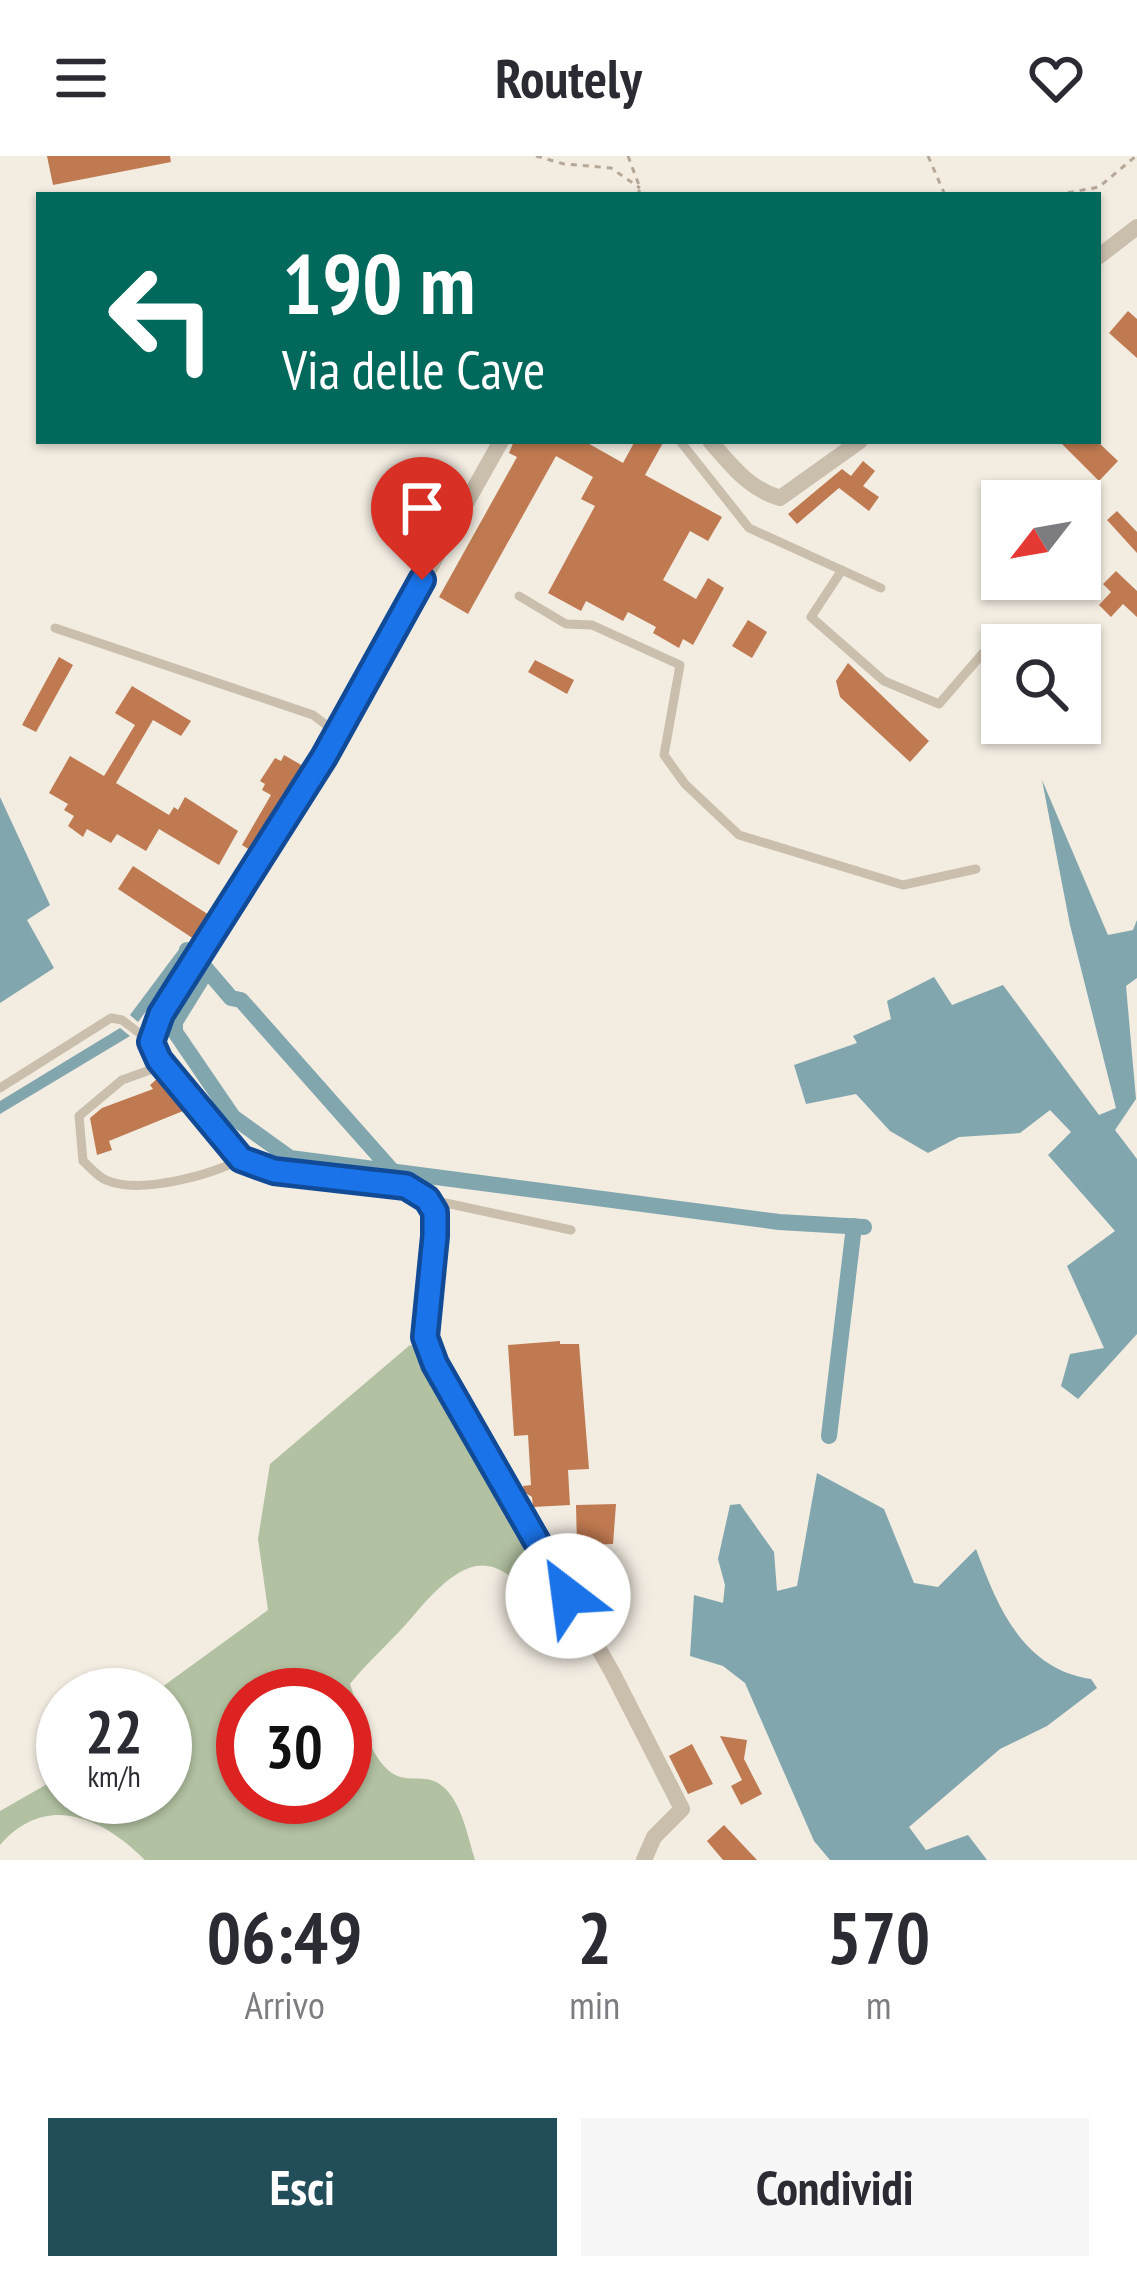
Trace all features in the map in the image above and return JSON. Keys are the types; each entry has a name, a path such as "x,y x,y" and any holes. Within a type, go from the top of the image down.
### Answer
{"street":[{"path":"1101,255 1137,227"},
{"path":"499,444 338,733 161,1014 151,1042 164,1065 241,1159 274,1171 406,1186 427,1199 435,1212 425,1337 435,1364 612,1672 682,1809 653,1837 644,1860"},
{"path":"713,444 761,493 780,498 856,444"}],"lane":[{"path":"682,444 749,528 881,588"},
{"path":"842,571 811,617 884,681 939,704 981,654"},
{"path":"519,596 566,624 592,625 680,665 664,755 685,784 739,835 903,885 976,869"},
{"path":"55,628 314,715 338,733"},
{"path":"0,1088 111,1018 122,1020 151,1042"},
{"path":"164,1065 122,1080 79,1116 83,1161 104,1180 136,1187 221,1169 241,1159"},
{"path":"427,1199 571,1230"}],"path":[{"path":"536,156 611,169 640,188"},
{"path":"628,156 639,192"},
{"path":"928,156 944,192"},
{"path":"1072,192 1099,187 1136,156"}],"green space":[{"path":"410,1345 419,1349 566,1616 549,1621 531,1597 499,1569 468,1568 434,1593 365,1668 216,1668 216,1824 372,1824 372,1746 387,1769 398,1776 431,1780 449,1793 475,1860 145,1860 96,1824 192,1824 192,1668 188,1668 268,1610 258,1539 270,1464"},
{"path":"36,1790 36,1819 0,1845 0,1811"}],"water":[{"path":"1042,780 1108,935 1133,930 1137,920 1137,978 1126,986 1136,1099 1115,1130 1137,1159 1137,1334 1078,1399 1061,1386 1070,1354 1104,1348 1067,1266 1115,1231 1048,1155 1071,1132 1050,1110 1020,1133 959,1137 928,1153 890,1131 856,1094 806,1104 794,1065 857,1043 853,1036 891,1019 887,1001 934,977 952,1005 1003,985 1099,1115 1116,1108 1070,925"},
{"path":"0,797 50,905 27,920 54,968 0,1003"},
{"path":"183,944 190,952 138,1022 130,1015"},
{"path":"120,1028 130,1036 0,1114 0,1101"},
{"path":"817,1473 884,1509 914,1583 938,1587 976,1549 1016,1632 1047,1663 1091,1679 1097,1688 1047,1726 1000,1749 909,1827 926,1850 968,1835 987,1860 830,1860 814,1841 745,1683 723,1666 690,1656 694,1595 723,1603 725,1585 718,1559 730,1505 740,1504 774,1552 777,1591 797,1586"}],"building":[{"path":"47,156 170,156 171,162 53,185"},
{"path":"1128,311 1137,319 1137,358 1109,333"},
{"path":"513,444 589,444 623,463 633,444 662,444 645,475 722,517 708,541 690,531 663,580 696,599 708,578 724,588 693,645 683,639 679,648 653,633 656,627 628,612 623,621 586,601 581,611 548,593 595,506 581,499 593,477 556,456 468,614 439,597 517,457 509,453"},
{"path":"1062,444 1100,444 1118,461 1098,480"},
{"path":"863,461 875,471 863,486 879,497 869,511 839,488 797,524 788,514 842,469 851,476"},
{"path":"1117,511 1137,532 1137,553 1107,520"},
{"path":"1116,571 1137,591 1137,617 1123,604 1111,617 1099,605 1111,592 1103,584"},
{"path":"748,620 767,632 752,658 732,646"},
{"path":"59,657 73,665 36,732 22,725"},
{"path":"535,660 574,680 567,694 528,672"},
{"path":"848,663 929,741 910,762 840,697 836,681"},
{"path":"132,686 191,721 181,736 153,720 116,783 169,815 185,797 238,831 219,865 159,829 146,851 117,834 111,843 87,829 83,837 68,826 74,816 64,810 68,804 49,793 70,756 104,776 135,725 115,713"},
{"path":"284,755 303,766 250,850 242,845 271,795 262,790 265,784 260,781 275,758 281,761"},
{"path":"133,866 209,915 194,939 118,889"},
{"path":"158,1078 183,1111 109,1141 112,1150 97,1155 90,1118 102,1108 153,1089 150,1085"},
{"path":"579,1344 589,1469 568,1470 570,1505 533,1507 523,1486 531,1485 528,1435 514,1436 508,1345"},
{"path":"616,1504 613,1544 577,1545 576,1505"},
{"path":"720,1736 747,1740 744,1759 762,1794 741,1805 731,1786 742,1780"},
{"path":"692,1744 713,1784 688,1794 669,1756"},
{"path":"724,1825 757,1860 723,1860 707,1841"}],"waterway":[{"path":"187,950 207,970 175,1022 175,1032 233,1117 290,1158 779,1222 864,1227"},
{"path":"207,970 231,998 241,1000 395,1174"},
{"path":"829,1436 854,1226"}],"route":[{"path":"422,580 324,757 161,1014 151,1042 159,1060 241,1159 274,1171 406,1186 427,1199 435,1212 435,1236 425,1337 435,1364 568,1596"}]}
